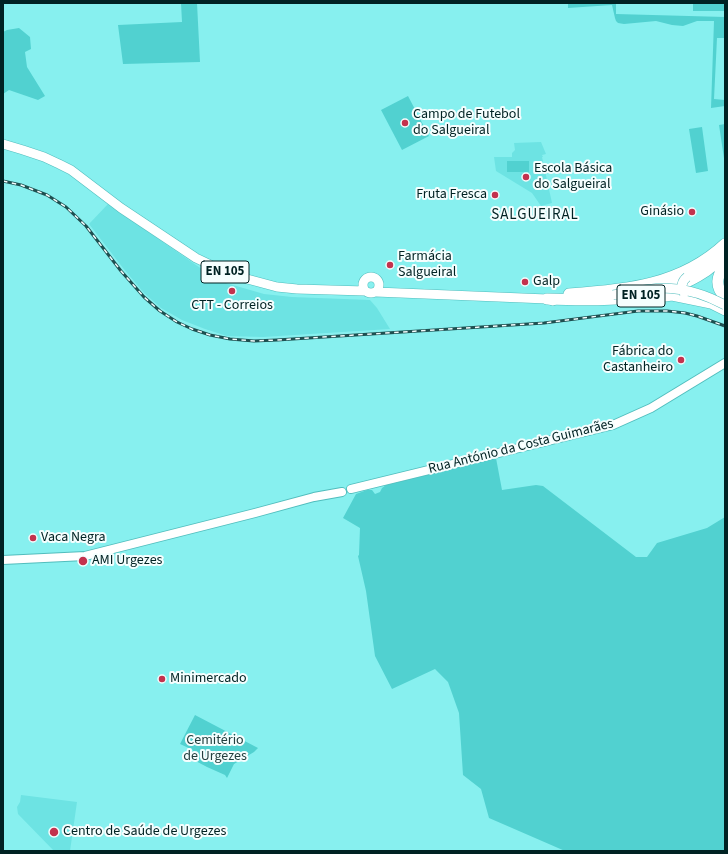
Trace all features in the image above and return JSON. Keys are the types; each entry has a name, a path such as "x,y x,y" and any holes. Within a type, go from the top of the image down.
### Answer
{"highway":[{"name":"EN 105","path":"549,296 596,292 658,282 690,269 705,260 725,244"},
{"name":"EN 105","path":"549,296 585,300 612,300 643,296 667,290 688,281 706,271 725,255"},
{"path":"725,264 720,271 718,287 721,294 725,297"}],"main road":[{"name":"EN 105","path":"3,144 44,157 71,170 121,208 196,258 218,269 236,276 277,286 297,289 345,290 364,287"},
{"path":"725,248 709,262 684,279 681,285 684,294 702,300 725,311"},
{"name":"EN 105","path":"364,287 367,279 372,277 377,279 379,283 378,289"},
{"name":"EN 105","path":"364,287 367,292 371,294 378,289 549,296"},
{"path":"549,296 613,295 650,289 677,288 696,292 725,305"},
{"path":"549,296 557,302 571,304 613,304 672,296 711,304"},
{"name":"Rua António da Costa Guimarães","path":"351,489 613,425 651,408 725,363"},
{"path":"3,560 85,556 342,492"}],"shaded area":[{"name":"Escola Básica do Salgueiral","path":"541,142 546,154 542,155 542,157 552,203 541,206 532,193 496,171 494,157 512,157 512,153 515,150 514,143"},
{"path":"108,204 219,281 264,294 292,297 370,300 377,308 390,329 263,337 227,336 182,320 161,308 144,293 89,224"},
{"name":"Centro de Saúde de Urgezes","path":"21,795 77,802 70,851 54,851 18,814 17,807 20,802"}],"green space":[{"path":"181,3 197,3 200,62 123,64 118,25 182,22"},
{"path":"568,3 616,3 616,14 725,17 725,38 717,38 714,99 725,100 725,106 711,108 714,21 697,21 683,26 656,21 624,24 616,21 612,5 568,8"},
{"path":"693,3 725,3 725,11 693,11"},
{"path":"19,28 30,37 31,49 25,52 27,67 45,96 38,100 9,90 3,94 3,32"},
{"name":"Campo de Futebol do Salgueiral","path":"408,96 429,136 402,150 381,110"},
{"path":"725,124 725,165 719,125"},
{"path":"702,127 708,171 696,173 689,129"},
{"path":"507,161 529,161 529,172 507,172"},
{"path":"496,458 502,490 536,485 543,486 636,557 647,557 657,543 707,528 725,517 725,851 565,851 489,818 481,789 463,775 459,713 448,682 435,669 392,689 375,656 366,591 358,556 360,528 343,518 356,494 367,490 372,490 375,494 380,492 386,485"},
{"name":"Cemitério de Urgezes","path":"195,715 258,748 234,764 227,778 225,775 190,758 193,750 180,744"}],"railway":[{"path":"3,181 21,185 47,195 66,207 86,226 121,271 144,297 160,311 177,322 210,335 230,339 254,341 277,340 544,323 638,311 667,311 685,313 725,326"}],"place":[{"name":"Campo de Futebol do Salgueiral","path":"405,123"},
{"name":"Escola Básica do Salgueiral","path":"526,177"},
{"name":"Fruta Fresca","path":"495,195"},
{"name":"Ginásio","path":"692,212"},
{"name":"Farmácia Salgueiral","path":"390,265"},
{"name":"Galp","path":"525,282"},
{"name":"CTT - Correios","path":"232,291"},
{"name":"Fábrica do Castanheiro","path":"681,360"},
{"name":"Vaca Negra","path":"33,538"},
{"name":"AMI Urgezes","path":"83,561"},
{"name":"Minimercado","path":"162,679"},
{"name":"Centro de Saúde de Urgezes","path":"54,832"}],"district":[{"name":"SALGUEIRAL","path":"535,216"}]}
